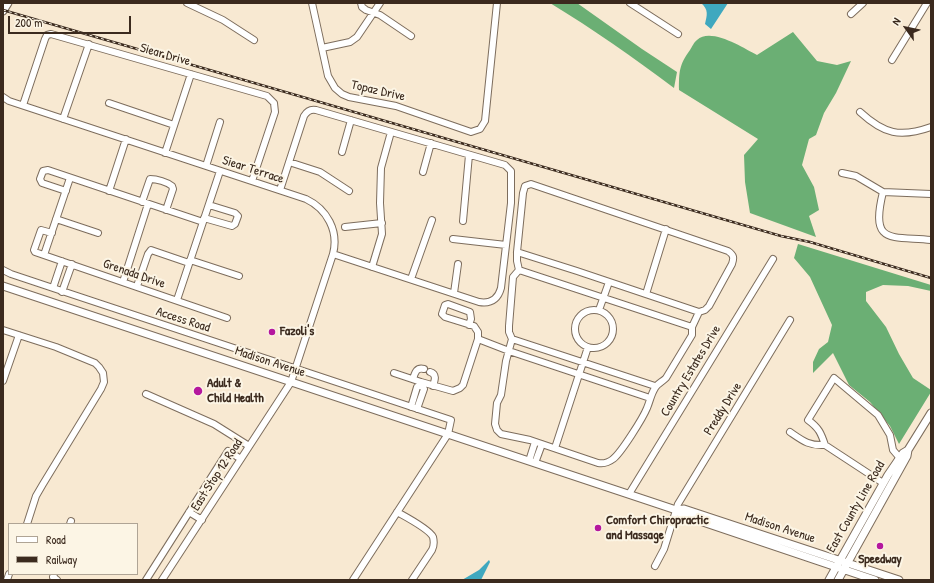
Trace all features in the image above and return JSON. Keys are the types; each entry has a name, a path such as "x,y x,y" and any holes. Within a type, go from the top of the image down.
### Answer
{"main road":[{"path":"3,11 8,3"},
{"name":"Madison Avenue","path":"3,286 676,510 684,509 842,565 899,580"},
{"name":"East County Line Road","path":"829,580 842,565 931,413"},
{"name":"East County Line Road","path":"838,580 842,565 883,483 902,453 908,450"},
{"name":"Madison Avenue","path":"842,565 875,580"}],"street":[{"path":"187,3 226,22 254,40"},
{"name":"Topaz Drive","path":"312,3 329,78 335,88 346,96 355,99 396,106 472,132 479,129 485,121 497,3"},
{"path":"361,3 363,8 411,36"},
{"path":"322,48 353,41 380,3"},
{"path":"630,3 678,34"},
{"path":"852,14 863,3"},
{"path":"892,60 927,3"},
{"name":"Siear Drive","path":"23,105 45,38 47,35 54,34 267,96 274,103 275,112 252,181"},
{"path":"63,119 89,44"},
{"path":"165,153 191,74"},
{"name":"Siear Terrace","path":"3,97 9,101 306,199 322,210 333,228 335,242 334,254 291,382"},
{"path":"109,103 174,125"},
{"path":"280,190 304,116 309,111 316,110 506,166 512,173 501,289 499,295 494,300 482,302 334,254"},
{"path":"860,112 876,126 894,133 910,133 931,127"},
{"path":"342,152 351,120"},
{"path":"206,166 220,122"},
{"path":"372,266 382,237 380,203 381,168 391,132"},
{"path":"109,191 126,139"},
{"path":"423,172 431,143"},
{"path":"463,221 469,155"},
{"path":"289,162 320,172 349,191"},
{"path":"66,192 43,184 40,179 43,171 46,170 166,210 232,226 235,224 238,216 236,214 209,205"},
{"path":"177,300 220,171"},
{"path":"842,173 856,176 883,192 931,194"},
{"path":"44,255 70,178"},
{"path":"123,282 145,203 150,179 170,184 172,187 166,210"},
{"path":"531,184 728,251 734,258 709,306 700,312 692,327 692,335 666,378 662,383 656,386 647,408 620,452 610,461 604,463 599,463 535,442 501,434 495,427 497,403 502,395 506,361 512,339 509,332 509,326 513,277 519,270 517,252 523,193 525,187 531,184"},
{"path":"883,192 879,220 880,226 884,232 893,238 931,240"},
{"path":"56,219 98,233"},
{"path":"412,279 432,220"},
{"path":"345,227 382,223"},
{"path":"646,294 666,229"},
{"name":"Grenada Drive","path":"52,233 41,230 34,251 227,318"},
{"path":"453,239 506,245"},
{"path":"137,286 148,254 151,250 239,276"},
{"path":"517,252 700,312"},
{"name":"Country Estates Drive","path":"629,494 773,259"},
{"path":"53,288 62,261"},
{"path":"62,292 72,264"},
{"path":"454,293 458,264"},
{"name":"Access Road","path":"3,270 62,292 452,420 448,434"},
{"path":"519,270 692,327"},
{"path":"599,310 609,282"},
{"path":"394,373 413,379 421,384 453,391 460,388 464,381 478,339 478,332 474,326 469,325 445,317 442,314 445,305 448,304 470,312 471,319 469,325"},
{"path":"599,310 606,314 611,320 613,327 612,335 602,346 595,348 588,347 577,339 575,323 584,312 599,310"},
{"name":"Preddy Drive","path":"654,566 664,549 678,504 790,320"},
{"path":"3,330 56,347 94,363 102,372 104,382 42,484 36,496 27,523"},
{"path":"3,381 19,335"},
{"path":"478,339 509,351 650,398"},
{"path":"512,339 656,386"},
{"path":"554,448 588,347"},
{"path":"413,379 417,370 419,369 433,373 435,379 433,386"},
{"path":"883,483 826,445 817,426 808,420 834,378 878,415 890,435 893,450 900,457"},
{"name":"East Stop 12 Road","path":"162,580 291,382"},
{"path":"414,408 417,387 421,384"},
{"path":"146,394 202,418 249,446"},
{"path":"790,432 806,443 826,445"},
{"path":"353,580 448,434"},
{"path":"532,462 535,442"},
{"path":"532,462 542,444"},
{"path":"146,580 228,451 241,458"},
{"path":"189,512 202,520"},
{"path":"397,512 429,532 433,539 432,550 412,580"}],"green space":[{"path":"550,3 577,3 677,72 674,88 613,44"},
{"path":"793,32 817,61 837,65 851,61 836,93 824,113 816,135 809,139 802,165 814,187 819,210 809,216 816,237 750,213 745,182 744,155 758,139 679,90 682,65 697,40 710,36 718,37 757,55"},
{"path":"798,244 931,285 931,291 908,286 883,285 866,292 866,301 886,327 913,378 931,390 899,444 890,426 870,402 849,385 833,353 813,373 813,362 819,349 828,342 832,325 810,277 794,258"}],"water":[{"path":"701,3 728,3 711,29 705,24 707,15 704,6"},
{"path":"489,560 490,562 481,580 462,580 479,570"}],"railway":[{"path":"3,10 781,236 810,242 931,278"}],"place":[{"name":"Fazoli's","path":"272,332"},
{"name":"Adult & Child Health","path":"198,391"},
{"name":"Comfort Chiropractic and Massage","path":"598,528"},
{"name":"Speedway","path":"880,546"}]}
